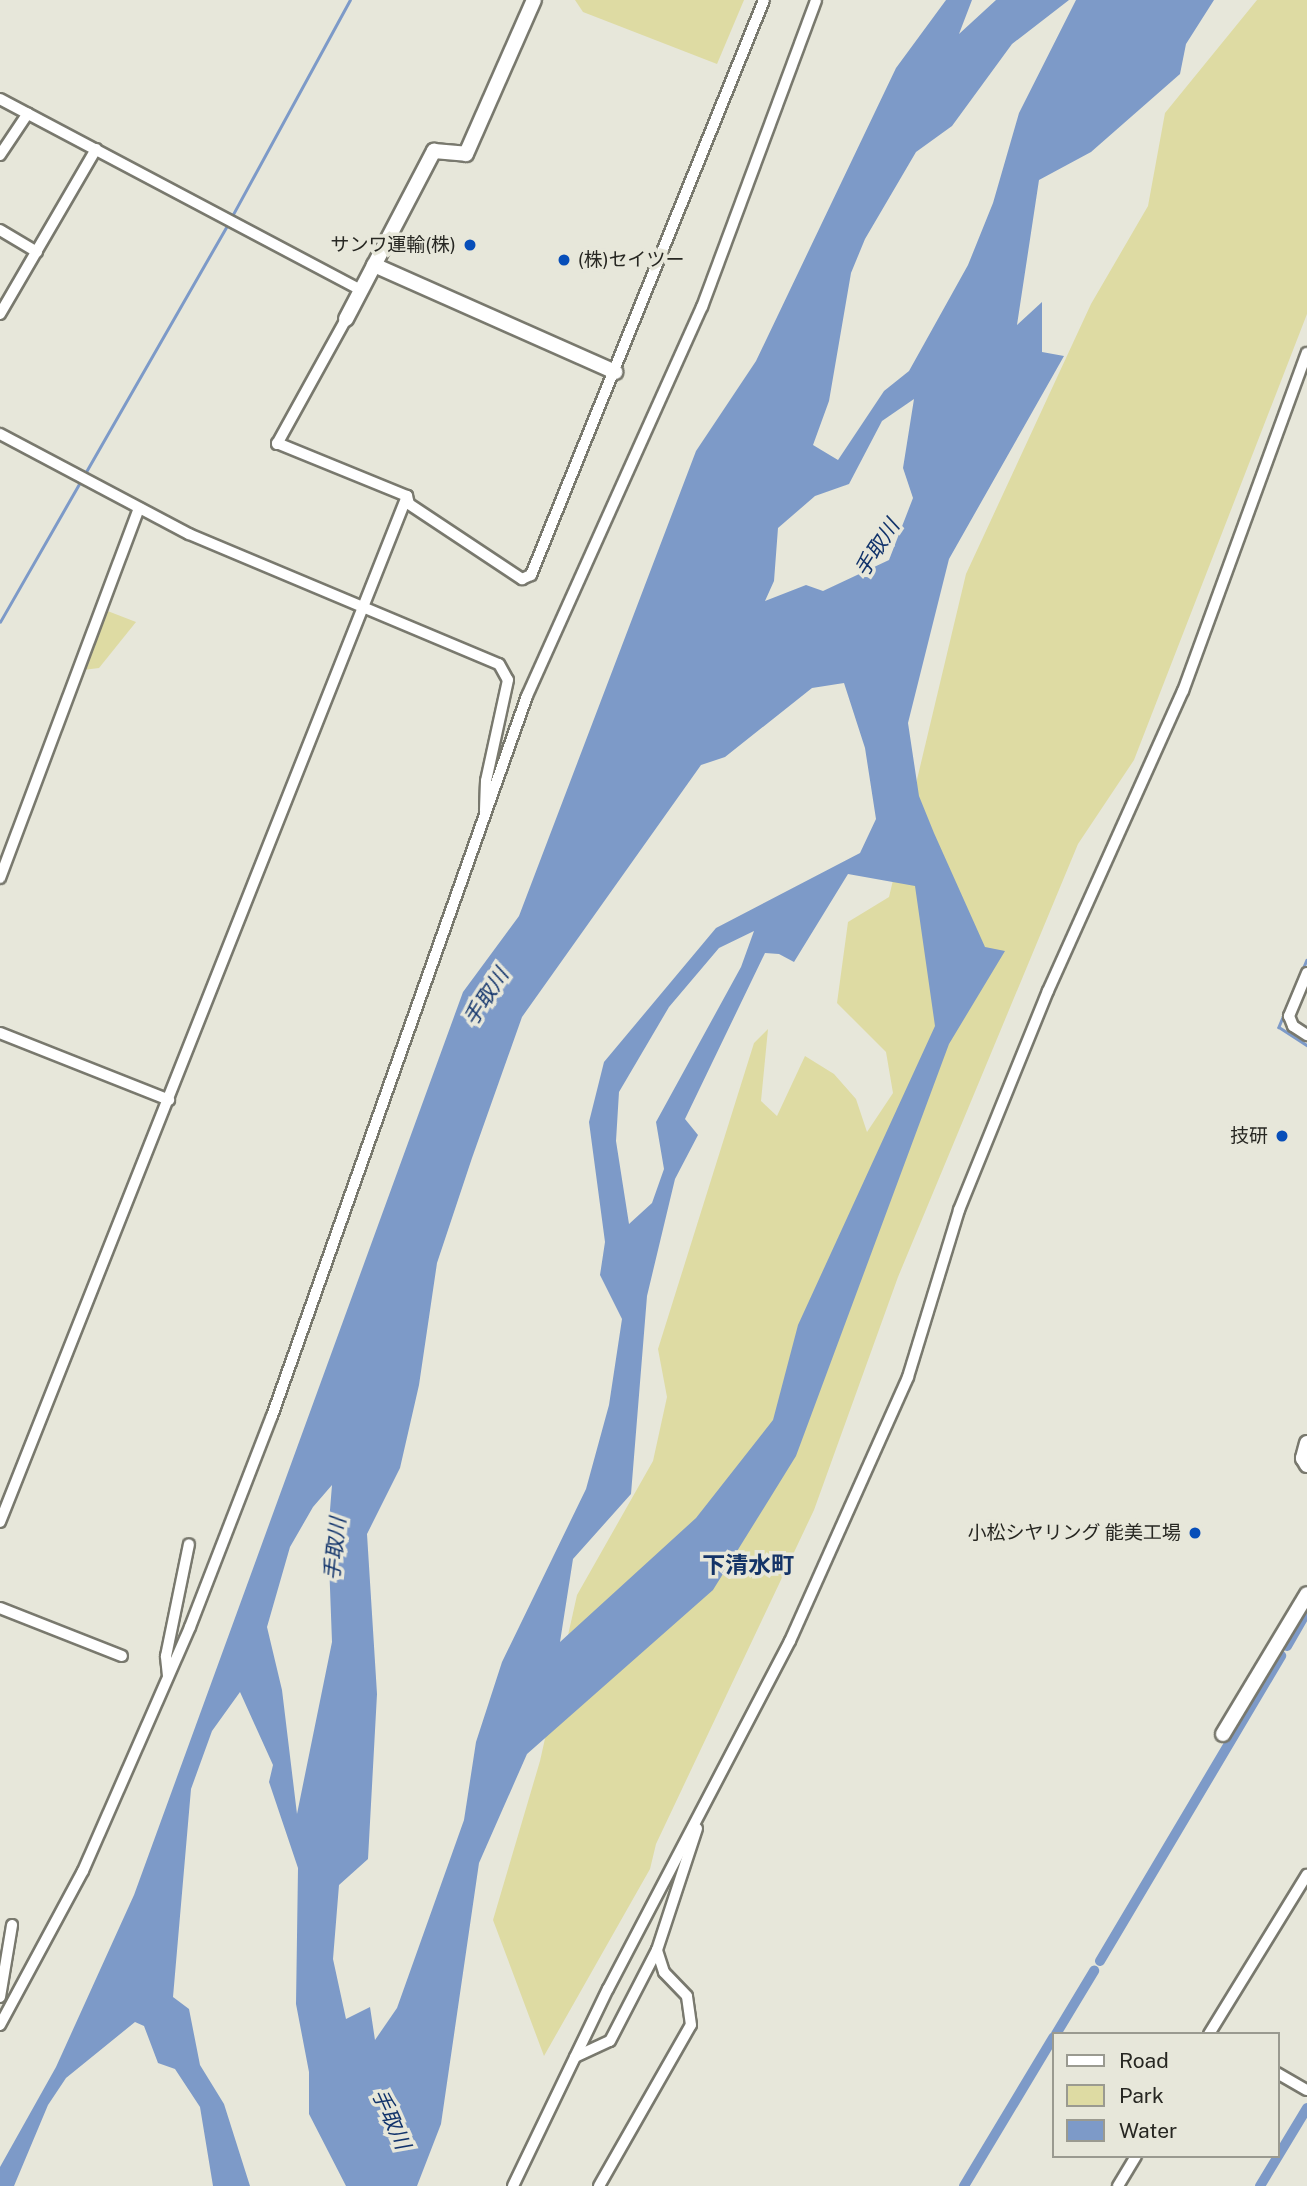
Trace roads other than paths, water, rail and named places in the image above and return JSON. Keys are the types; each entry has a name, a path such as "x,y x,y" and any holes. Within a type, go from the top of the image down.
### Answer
{"street":[{"path":"407,496 277,444 434,151 466,154 534,0"},
{"path":"407,496 409,505 522,579 531,575 764,0"},
{"path":"0,2025 83,1871 168,1676 272,1416 527,695 702,307 816,0"},
{"path":"0,99 361,290"},
{"path":"0,155 28,113"},
{"path":"0,314 96,149"},
{"path":"0,230 37,252"},
{"path":"374,265 615,372"},
{"path":"513,2186 575,2057 790,1641 908,1377 958,1210 1048,991 1183,691 1307,353"},
{"path":"0,434 82,479 224,550 486,655 505,671 508,680 486,781 485,814"},
{"path":"0,1522 407,496"},
{"path":"0,878 139,508"},
{"path":"1307,973 1289,1016 1293,1026 1307,1035"},
{"path":"0,1033 169,1100"},
{"path":"1307,1443 1303,1458 1307,1465"},
{"path":"168,1676 166,1656 189,1544"},
{"path":"1223,1734 1307,1594"},
{"path":"0,1608 122,1656"},
{"path":"575,2057 610,2041 657,1950 701,1811"},
{"path":"1210,2032 1307,1875"},
{"path":"0,1997 12,1925"},
{"path":"599,2186 691,2025 687,1996 664,1972 657,1950"},
{"path":"1279,2074 1307,2090"},
{"path":"1118,2186 1135,2158"}],"water":[{"name":"手取川","path":"946,0 972,0 959,34 996,0 1069,0 1012,44 952,126 916,152 865,239 851,273 829,401 813,445 838,460 884,391 909,371 968,265 993,203 1019,113 1076,0 1214,0 1186,44 1180,74 1091,152 1039,180 1017,325 1042,302 1042,352 1064,356 949,559 908,723 919,796 934,833 985,947 1005,951 949,1044 796,1456 713,1590 527,1754 479,1863 441,2124 417,2186 346,2186 309,2114 309,2072 296,2004 298,1868 269,1782 273,1765 240,1692 212,1731 191,1789 173,1997 189,2009 200,2065 224,2104 250,2186 213,2186 200,2107 175,2069 158,2063 144,2026 135,2022 66,2078 48,2105 14,2186 0,2186 0,2167 56,2067 134,1895 463,992 519,916 696,451 756,361 896,68","holes":["914,399 903,468 913,498 889,560 823,591 806,585 765,601 774,581 778,528 815,496 849,484 882,421","844,683 865,748 876,819 860,853 716,928 604,1062 589,1122 605,1242 600,1275 622,1319 609,1405 586,1489 502,1662 476,1742 464,1820 397,2008 375,2040 370,2007 346,2019 333,1959 339,1885 368,1859 377,1694 367,1534 400,1468 419,1385 437,1263 522,1017 701,765 725,757 812,688","848,874 915,886 935,1026 798,1325 773,1420 696,1518 560,1642 573,1559 631,1494 647,1296 675,1179 698,1135 685,1119 765,953 779,954 794,962","754,931 741,967 656,1122 664,1169 652,1203 629,1224 616,1141 619,1092 669,1007 719,948","332,1485 328,1535 332,1642 297,1814 282,1690 267,1627 290,1547 313,1507"]}],"waterway":[{"path":"231,218 350,0"},
{"path":"0,622 228,224"},
{"path":"1307,960 1279,1027 1307,1045"},
{"path":"1287,1646 1307,1612"},
{"path":"1100,1961 1281,1656"},
{"path":"1057,2032 1094,1971"},
{"path":"964,2186 1052,2040"},
{"path":"1279,2154 1307,2108"},
{"path":"1260,2186 1277,2158"}],"place":[{"name":"サンワ運輸(株)","path":"470,245"},
{"name":"(株)セイツー","path":"564,260"},
{"name":"技研","path":"1282,1136"},
{"name":"小松シヤリング 能美工場","path":"1195,1533"}],"district":[{"name":"下清水町","path":"748,1565"}]}
